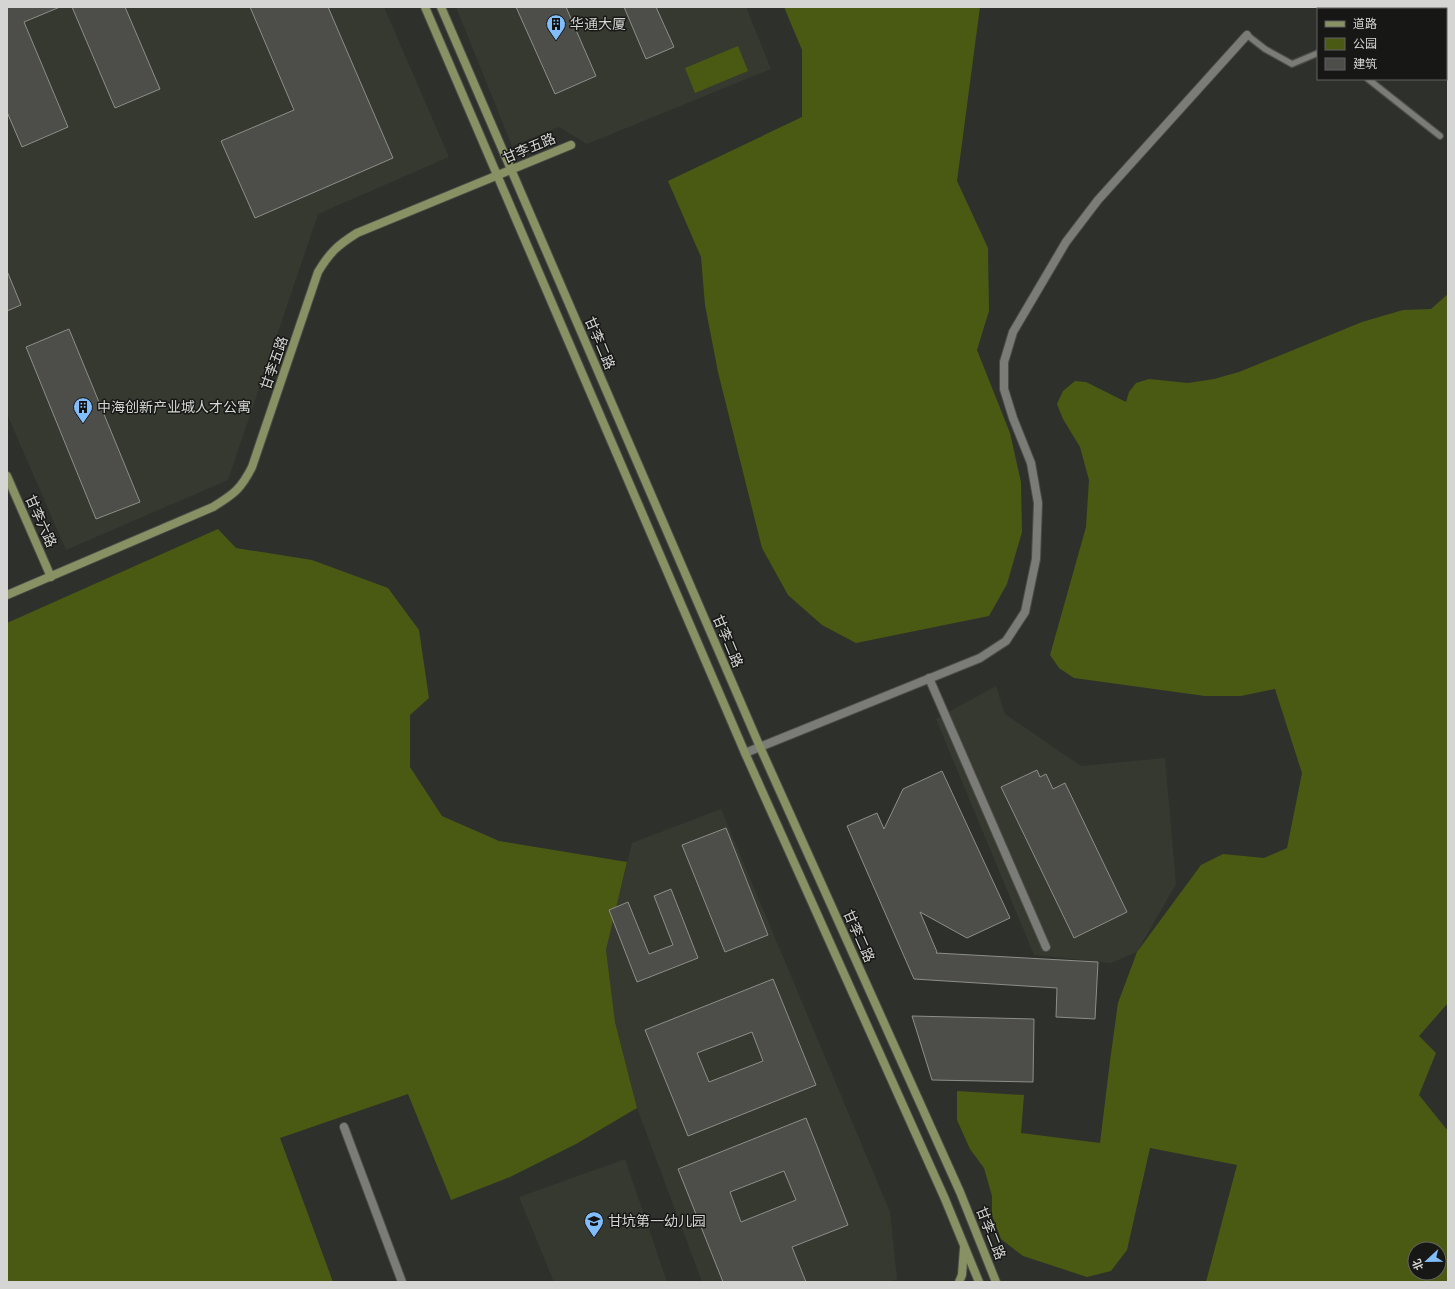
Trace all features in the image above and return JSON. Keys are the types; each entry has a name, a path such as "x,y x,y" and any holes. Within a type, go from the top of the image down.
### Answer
{"main road":[{"name":"甘李二路","path":"425,7 746,753 945,1199 979,1282"},
{"name":"甘李二路","path":"441,7 760,747 960,1192 996,1282"},
{"name":"甘李五路","path":"7,596 213,507 232,495 244,483 252,468 318,272 328,256 342,243 357,233 571,145"},
{"name":"甘李六路","path":"7,476 51,577"},
{"path":"959,1282 962,1274 964,1247"}],"street":[{"path":"746,753 980,658 1006,641 1025,612 1036,559 1038,503 1031,463 1013,418 1004,389 1004,362 1013,332 1066,242 1098,200 1247,35"},
{"path":"930,678 1046,947"},
{"path":"344,1128 402,1282"}],"lane":[{"path":"1247,35 1265,49 1292,64 1317,53"},
{"path":"1369,80 1440,136"}],"shaded area":[{"path":"7,7 384,7 449,157 318,214 228,480 66,550 7,414"},
{"path":"456,7 746,7 771,69 587,144 559,127 512,146"},
{"path":"996,686 1005,714 1081,766 1165,758 1176,884 1137,952 1111,963 1034,955 936,719"},
{"path":"721,809 890,1212 897,1279 890,1282 702,1282 637,1108 615,1022 606,950 632,843"},
{"name":"甘坑第一幼儿园","path":"625,1159 667,1282 554,1282 519,1197"}],"green space":[{"path":"784,7 980,7 957,181 988,248 989,311 977,350 1010,433 1021,482 1022,532 1007,584 989,616 856,643 822,625 788,595 762,548 718,372 705,305 701,257 668,181 802,117 802,50"},
{"path":"738,46 748,71 695,93 685,68"},
{"path":"1448,294 1448,1003 1419,1036 1436,1053 1419,1095 1448,1131 1448,1282 1206,1282 1237,1165 1150,1148 1127,1250 1111,1271 1087,1277 1023,1256 1001,1239 992,1215 992,1196 984,1168 970,1149 957,1120 957,1091 1024,1095 1021,1133 1100,1143 1118,1003 1137,952 1201,865 1223,854 1264,858 1287,848 1302,773 1275,689 1241,696 1205,696 1074,678 1059,668 1050,655 1086,527 1089,480 1080,447 1063,419 1057,404 1063,391 1075,381 1086,382 1126,402 1129,392 1136,383 1149,379 1188,383 1214,379 1239,372 1362,322 1403,310 1431,309"},
{"path":"218,529 236,548 312,560 388,588 419,630 429,698 410,715 410,767 442,816 499,841 627,862 606,950 615,1022 637,1108 576,1144 510,1177 451,1200 408,1094 280,1138 333,1282 7,1282 7,623"}],"building":[{"path":"7,7 60,7 24,22 68,127 22,147 7,112"},
{"path":"72,7 125,7 160,89 115,108"},
{"path":"250,7 328,7 393,158 255,218 221,141 294,110"},
{"name":"华通大厦","path":"516,7 566,7 596,76 555,94"},
{"path":"624,7 656,7 674,47 646,59"},
{"path":"7,271 21,305 7,311"},
{"name":"中海创新产业城人才公寓","path":"69,329 140,502 96,519 26,347"},
{"path":"1037,770 1040,777 1046,774 1053,789 1065,783 1127,912 1074,938 1001,787"},
{"path":"942,771 1010,918 967,938 920,912 937,952 936,953 1098,962 1095,1019 1056,1017 1057,988 914,979 847,826 877,813 884,829 903,789"},
{"path":"726,828 768,935 725,952 682,845"},
{"path":"671,889 698,958 637,982 609,910 628,902 649,954 673,945 654,896"},
{"path":"773,979 816,1085 688,1136 645,1030","holes":["752,1032 763,1061 709,1082 697,1053"]},
{"path":"912,1016 1034,1019 1033,1082 932,1080"},
{"path":"806,1118 848,1225 792,1247 806,1282 723,1282 678,1169","holes":["784,1171 796,1200 741,1222 730,1192"]}],"place":[{"name":"华通大厦","path":"556,41"},
{"name":"中海创新产业城人才公寓","path":"83,424"},
{"name":"甘坑第一幼儿园","path":"594,1238"}]}
